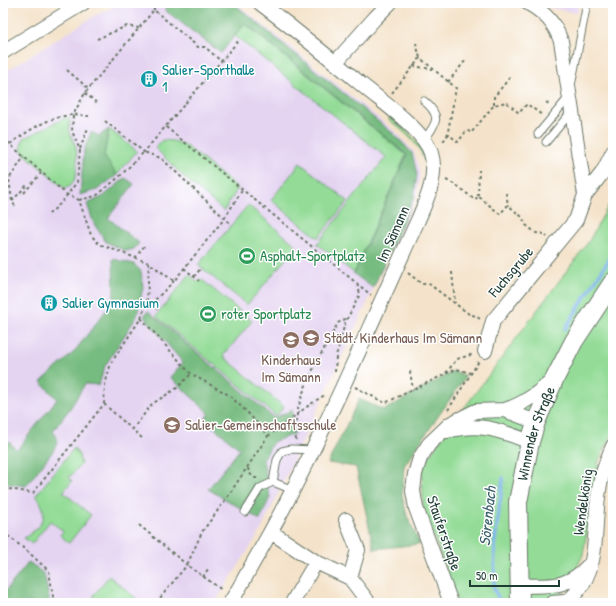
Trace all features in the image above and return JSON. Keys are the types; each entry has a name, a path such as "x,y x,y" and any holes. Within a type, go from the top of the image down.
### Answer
{"street":[{"path":"3,52 83,3"},
{"name":"Im Sämann","path":"230,603 271,532 293,490 345,382 398,266 426,200 434,173 431,155 424,140 408,123 260,3"},
{"path":"335,63 390,3"},
{"name":"Fuchsgrube","path":"528,3 539,10 556,28 562,41 585,195"},
{"name":"Fuchsgrube","path":"485,351 493,321 576,220 585,195 603,172 613,152"},
{"name":"Winnender Straße","path":"520,595 518,502 530,442 536,422 554,380 574,342 613,282"},
{"name":"Stauferstraße","path":"451,603 416,508 413,491 415,474 420,458 429,444 450,424 476,411 505,410 519,406 554,380"},
{"name":"Stauferstraße","path":"505,410 536,422"},
{"path":"441,432 461,427 476,426 496,429 530,442"},
{"name":"Wendelkönig","path":"552,603 565,602 580,589 588,575 594,552 595,521 599,489 613,446"},
{"path":"346,520 358,550 350,578"},
{"path":"271,532 316,562 350,578 369,603"},
{"path":"292,603 316,562"},
{"path":"520,595 568,582 580,576 591,563"}],"lane":[{"path":"538,134 570,95 587,3"},
{"path":"424,101 433,108 436,119 433,129 424,140"},
{"path":"546,142 572,111"},
{"path":"274,482 277,460 282,451 291,449 312,450"},
{"path":"245,512 260,488 274,482 293,490"}],"path":[{"path":"80,150 72,131 73,115 85,93 154,10 154,3"},
{"path":"154,10 198,47 205,47 221,61"},
{"path":"98,40 127,26 139,28"},
{"path":"3,138 66,194 79,200 96,196 120,177 144,152 239,40"},
{"path":"416,43 420,58"},
{"path":"448,82 465,61"},
{"path":"413,66 432,69"},
{"path":"67,70 89,89"},
{"path":"494,105 494,96 511,76"},
{"path":"85,93 98,104"},
{"path":"447,133 458,142 467,130 471,133 494,105 506,102 519,113 527,104 541,116"},
{"path":"546,102 550,105"},
{"path":"10,144 30,130 58,117 73,115 88,116"},
{"path":"105,121 144,152 161,158 232,225"},
{"path":"166,127 365,290"},
{"path":"50,214 61,203 66,194 77,182 80,150 88,128"},
{"path":"15,206 12,201 8,179 24,157"},
{"path":"434,173 456,185 475,200 478,196 479,170"},
{"path":"24,194 41,173"},
{"path":"12,201 26,186 30,188"},
{"path":"151,304 174,281 224,219 243,189"},
{"path":"506,193 508,205 522,217 526,225 536,233 544,234 555,245"},
{"path":"478,196 500,214 508,205"},
{"path":"79,200 91,235 99,244 149,263 174,281"},
{"path":"135,258 145,245"},
{"path":"3,488 33,493 104,404 105,385 111,363 141,318 147,302 149,263"},
{"path":"398,266 422,284 429,284 469,314 476,316 491,328"},
{"path":"184,268 199,281"},
{"path":"194,277 201,268"},
{"path":"452,272 455,304"},
{"path":"357,283 360,294 348,318 336,356 334,376 385,403 456,369 471,373"},
{"path":"147,302 160,311"},
{"path":"141,318 191,374 229,396 250,415 268,436"},
{"path":"296,440 295,430 297,413 305,388 338,323 348,318"},
{"path":"445,374 457,359 485,351"},
{"path":"447,412 485,351"},
{"path":"410,371 413,390"},
{"path":"132,430 152,404 177,388 191,374"},
{"path":"156,603 187,566 202,532 268,436 283,426 297,413 327,393"},
{"path":"104,404 144,440"},
{"path":"248,466 249,473 255,478 260,478"},
{"path":"139,525 187,566 222,590"},
{"path":"3,532 49,571 54,603"},
{"path":"202,577 208,568"}],"shaded area":[{"path":"122,3 236,3 397,133 414,152 420,173 416,198 261,530 215,603 3,603 3,73 96,15"},
{"path":"542,3 579,3 577,13 550,8"}],"green space":[{"path":"164,3 233,3 395,135 412,153 417,174 414,197 373,288 354,274 407,155 245,23 221,53 166,11"},
{"path":"245,24 406,155 354,273 317,244 386,157 235,36"},
{"path":"390,117 417,141 426,157 429,165 429,174 423,192 426,173 423,156 414,142 388,119"},
{"path":"65,118 70,119 70,134 75,144 77,155 77,170 73,183 69,187 64,188 22,152 21,145 24,138"},
{"path":"109,129 137,151 117,175 104,156"},
{"path":"109,129 104,156 117,175 97,190 80,195 84,150 91,132 99,136"},
{"path":"162,140 174,141 185,145 238,188 224,211 188,181 155,148"},
{"path":"300,163 348,201 318,238 271,200"},
{"path":"125,178 134,184 108,218 139,243 134,249 126,251 106,242 94,224 87,204 104,196"},
{"path":"613,197 613,433 599,460 583,555 567,589 545,603 458,603 423,507 422,469 435,447 589,241"},
{"name":"Asphalt-Sportplatz","path":"248,205 297,246 247,305 198,265"},
{"path":"113,259 134,264 141,271 143,287 137,316 105,366 99,385 85,384 71,407 53,431 58,441 53,451 26,486 3,483 3,433 8,441 17,450 57,399 41,382 74,352 114,300"},
{"name":"roter Sportplatz","path":"189,275 197,282 201,279 252,321 223,356 284,407 276,416 156,316"},
{"path":"148,311 274,418 292,410 294,434 273,442 263,460 270,497 260,520 208,489 240,449 205,420 209,413 170,377 183,363 144,316"},
{"path":"454,371 466,376 404,466 402,495 407,516 420,544 374,549 356,467 328,463 359,399 384,410"},
{"path":"74,448 79,455 81,464 69,478 72,481 63,492 91,515 69,543 60,535 63,531 50,521 32,544 24,538 31,534 40,524 43,514 43,508 36,495"},
{"path":"29,562 44,574 49,603 3,603 3,594"},
{"path":"109,576 142,603 102,603 93,596"}],"waterway":[{"name":"Sörenbach","path":"565,329 613,253"},
{"name":"Sörenbach","path":"501,603 494,589 495,541 503,478"}],"place":[{"name":"Salier-Sporthalle 1","path":"149,79"},
{"name":"Asphalt-Sportplatz","path":"247,256"},
{"name":"Salier Gymnasium","path":"49,303"},
{"name":"roter Sportplatz","path":"208,314"},
{"name":"Städt. Kinderhaus Im Sämann","path":"311,338"},
{"name":"Kinderhaus Im Sämann","path":"291,340"},
{"name":"Salier-Gemeinschaftsschule","path":"172,425"}]}
